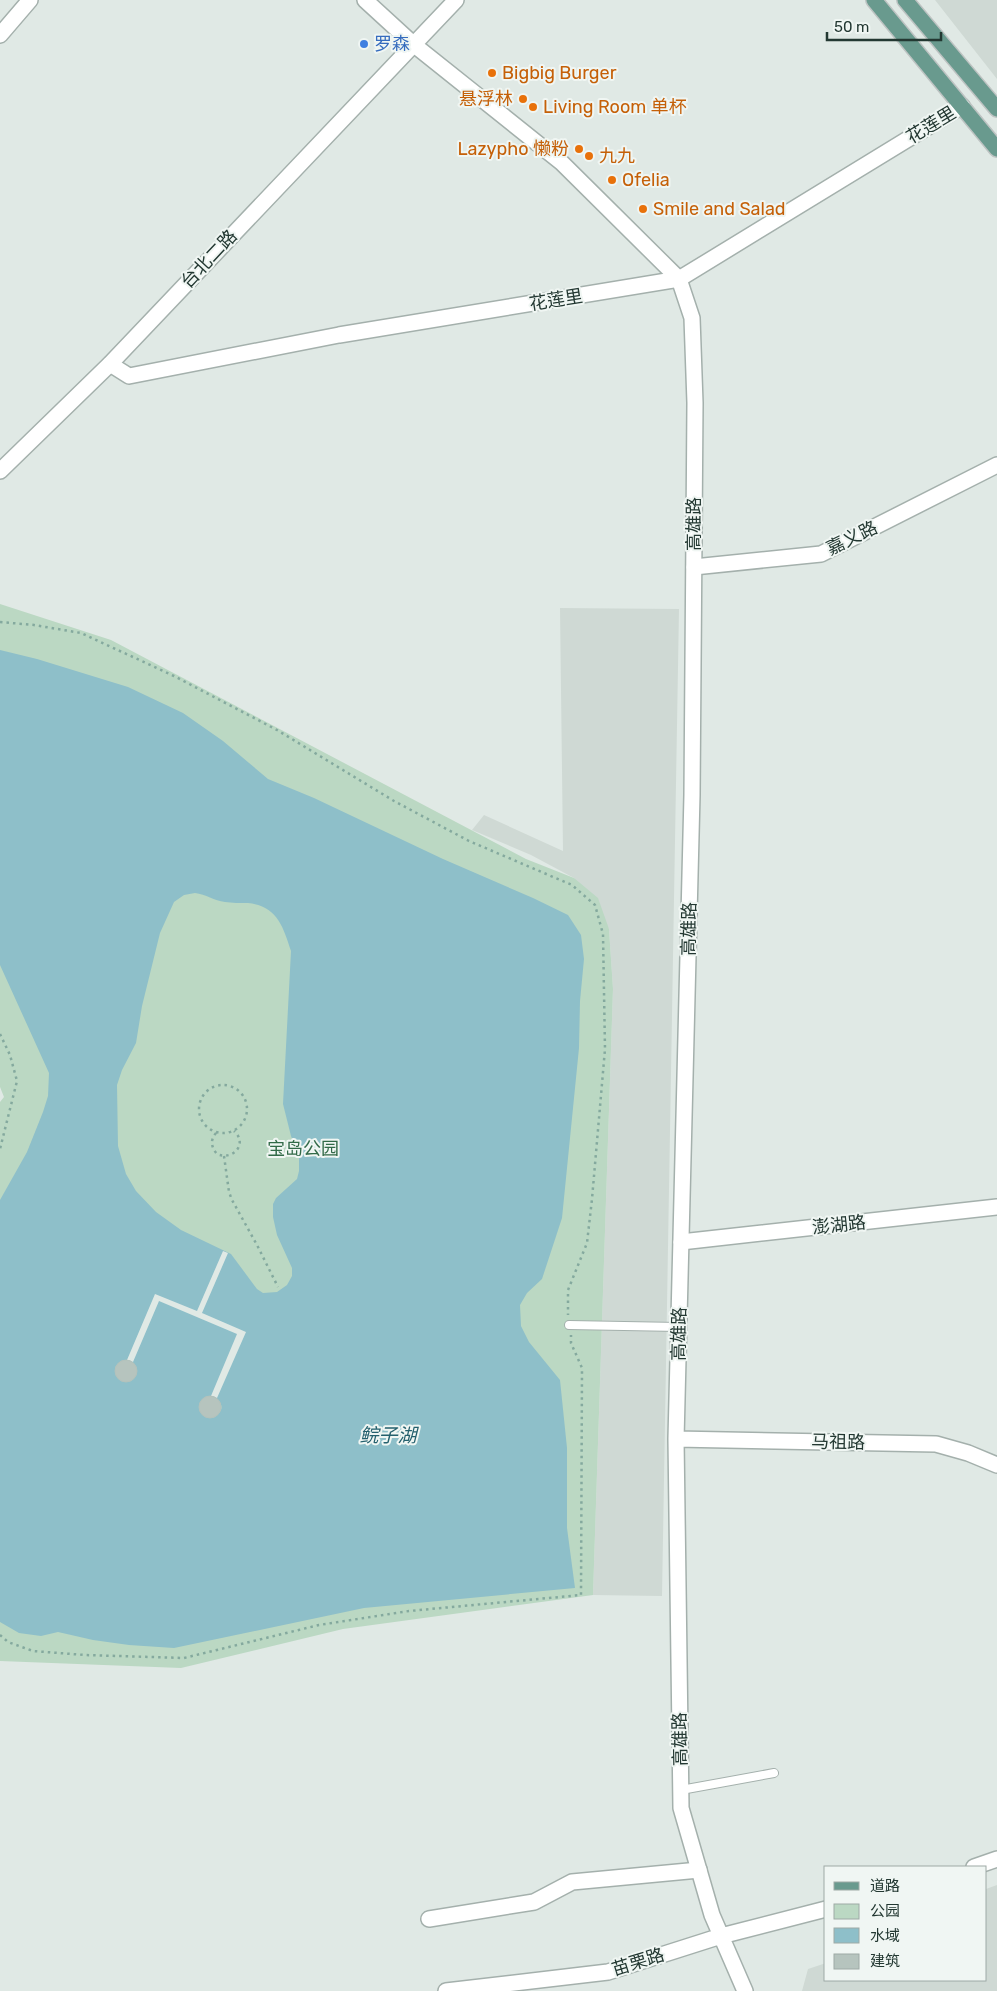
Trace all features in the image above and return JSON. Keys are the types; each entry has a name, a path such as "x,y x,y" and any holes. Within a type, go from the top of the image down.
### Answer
{"main road":[{"path":"874,0 997,149"},
{"path":"905,0 997,109"}],"street":[{"path":"0,35 30,0"},
{"name":"高雄路","path":"365,0 413,44 562,163 679,279 692,318 695,403 692,795 676,1439 681,1808 712,1915 745,1991"},
{"name":"台北二路","path":"0,471 110,364 456,0"},
{"name":"花莲里","path":"110,364 129,376 339,335 679,279 962,106"},
{"name":"嘉义路","path":"694,567 822,554 997,465"},
{"name":"澎湖路","path":"681,1242 997,1207"},
{"name":"马祖路","path":"676,1439 936,1444 968,1453 997,1465"},
{"path":"977,1866 997,1859"},
{"path":"429,1919 534,1902 572,1882 699,1870"},
{"name":"苗栗路","path":"446,1991 608,1972 721,1936 824,1910"}],"lane":[{"path":"569,1324 679,1327"},
{"path":"681,1790 774,1773"}],"path":[{"path":"0,622 34,625 81,633 174,676 277,730 394,801 469,841 572,885 595,905 603,934 605,1049 587,1243 568,1290 567,1302 571,1343 582,1368 581,1595 410,1611 320,1624 184,1658 85,1655 33,1651 8,1642 0,1635"},
{"path":"0,1034 10,1055 17,1081 0,1149"},
{"path":"220,1086 235,1088 241,1093 247,1106 244,1122 234,1130 223,1134 216,1133 202,1122 199,1106 207,1092 220,1086"},
{"path":"216,1133 212,1146 217,1154 224,1156 234,1154 239,1146 239,1138 234,1130"},
{"path":"224,1156 229,1192 232,1200 278,1287"}],"shaded area":[{"path":"935,0 997,0 997,79"},
{"path":"560,608 679,609 662,1596 593,1595 613,989 609,929 574,878 531,855 472,830 484,815 563,851"},
{"path":"997,1885 997,1991 802,1991 808,1969 824,1964 824,1981 987,1981 987,1889"}],"green space":[{"name":"鲩子湖","path":"0,604 111,640 526,859 574,878 598,898 609,929 613,989 593,1595 343,1629 181,1668 0,1661 0,1102 4,1097 0,1087"}],"water":[{"name":"鲩子湖","path":"0,650 37,659 128,687 183,713 223,741 268,779 314,798 568,915 581,935 584,959 580,1001 579,1048 562,1218 542,1279 527,1293 520,1305 521,1326 529,1342 560,1380 567,1448 567,1528 575,1588 364,1608 174,1648 129,1645 93,1640 58,1632 41,1636 19,1633 0,1622 0,1200 27,1152 43,1112 48,1096 49,1073 0,965","holes":["195,893 221,901 248,903 266,908 282,926 291,951 283,1104 291,1136 299,1156 299,1171 297,1179 276,1198 273,1204 273,1217 277,1235 292,1268 292,1276 287,1285 277,1292 263,1293 257,1289 231,1254 181,1230 156,1212 136,1191 126,1174 118,1146 117,1085 122,1070 136,1043 142,1006 160,933 174,902 184,895","122,1361 132,1362 137,1371 134,1377 125,1382 118,1376 115,1370 118,1363","211,1396 217,1399 221,1406 218,1414 208,1418 204,1415 200,1407 204,1398"]}],"pier":[{"path":"223,1251 228,1253 202,1313 246,1332 217,1398 211,1396 237,1334 159,1301 133,1362 127,1360 155,1294 197,1311"}],"building":[{"path":"126,1360 134,1363 137,1371 134,1379 126,1382 118,1379 115,1371 118,1363"},
{"path":"210,1396 218,1399 221,1407 218,1415 210,1418 202,1415 199,1407 202,1399"}],"place":[{"name":"罗森","path":"364,44"},
{"name":"Bigbig Burger","path":"492,73"},
{"name":"悬浮林","path":"523,99"},
{"name":"Living Room 单杯","path":"533,107"},
{"name":"Lazypho 懒粉","path":"579,149"},
{"name":"九九","path":"589,156"},
{"name":"Ofelia","path":"612,180"},
{"name":"Smile and Salad","path":"643,209"}],"park label":[{"name":"宝岛公园","path":"303,1149"}]}
